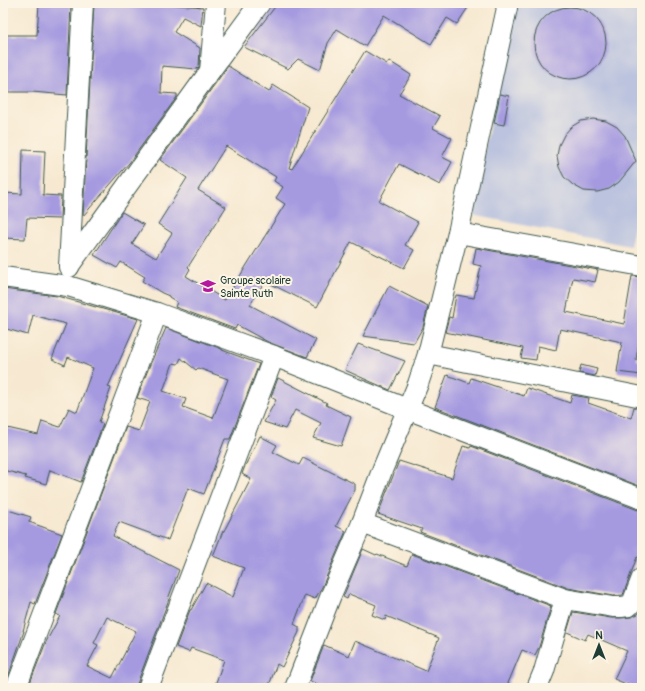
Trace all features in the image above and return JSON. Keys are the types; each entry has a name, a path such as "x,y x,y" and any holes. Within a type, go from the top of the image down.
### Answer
{"street":[{"path":"68,286 83,3"},
{"path":"210,71 216,3"},
{"path":"69,266 260,3"},
{"path":"295,688 331,595 362,523 418,384 428,354 458,233 507,8 505,3"},
{"path":"458,233 642,266"},
{"path":"3,277 68,286 157,312 642,499"},
{"path":"16,688 157,312"},
{"path":"428,354 642,397"},
{"path":"148,688 274,356"},
{"path":"362,523 565,599 613,607 629,606 633,601 642,578"},
{"path":"537,688 544,671 565,599"}],"shaded area":[{"path":"514,3 642,3 642,185 630,246 472,215"}],"building":[{"path":"39,3 71,3 67,95 32,92 3,92 3,35 37,35"},
{"path":"94,3 166,3 203,7 201,26 183,17 174,32 200,48 199,67 197,69 162,66 161,93 177,94 177,97 129,163 83,216"},
{"path":"278,3 471,3 457,24 447,18 431,44 384,15 365,46 337,29 328,43 320,70 298,59 288,69 244,47"},
{"path":"563,7 577,7 596,17 606,36 606,50 596,69 577,79 563,79 544,69 534,50 534,36 544,17"},
{"path":"365,51 387,64 389,61 411,75 399,94 440,116 433,128 452,138 442,157 452,162 440,185 399,164 379,201 418,222 405,245 414,250 404,268 351,242 317,307 265,281 250,305 316,340 307,357 268,342 237,325 235,329 175,307 177,302 142,281 145,277 121,262 117,268 94,255 122,212 144,225 132,244 156,258 172,233 158,224 187,178 160,160 228,66 269,92 273,85 308,107 289,168 292,169","holes":["226,146 276,177 274,181 283,187 276,198 285,204 225,300 186,276 190,269 188,267 226,207 198,190"]},
{"path":"500,94 509,96 504,125 494,123"},
{"path":"593,119 606,121 617,127 625,136 636,161 619,182 609,189 597,192 584,191 573,185 564,177 559,167 557,156 559,145 564,135 571,127 581,121"},
{"path":"23,150 45,151 43,195 61,196 60,219 27,218 25,239 3,238 3,193 22,194"},
{"path":"476,248 598,270 595,282 573,278 566,312 624,324 632,276 642,277 642,322 636,360 642,361 642,375 617,372 622,342 560,329 556,350 538,346 536,360 521,358 523,348 445,332 449,317 452,318 456,295 474,298 481,266 473,264"},
{"path":"389,286 428,306 423,327 414,343 363,336"},
{"path":"3,289 57,296 138,319 108,387 111,388 99,422 103,424 81,482 50,470 46,484 25,478 26,476 3,470 3,427 38,435 42,421 60,427 69,408 77,412 93,368 68,357 65,365 52,359 66,324 33,315 28,335 3,328"},
{"path":"166,328 259,364 230,439 225,439 204,494 188,488 168,540 119,522 113,536 179,570 137,684 137,688 28,688 46,642 60,616 56,614 126,427 139,431 150,402 137,398","holes":["181,358 196,370 198,368 228,379 213,418 183,407 186,399 163,391 173,363 178,364","107,617 136,631 112,678 87,666 98,645 94,643"]},
{"path":"358,344 405,361 390,390 345,370"},
{"path":"581,365 597,369 595,376 579,373"},
{"path":"447,375 469,383 471,378 524,396 527,388 570,403 572,395 589,398 588,403 631,418 634,407 642,408 642,487 435,407"},
{"path":"278,378 351,417 341,446 313,438 321,423 295,410 285,429 264,422 276,400 271,397"},
{"path":"260,436 277,445 273,452 299,465 303,458 355,484 355,490 336,526 346,531 322,587 315,599 305,595 294,624 299,627 299,632 282,667 277,664 268,688 214,688 224,660 191,648 189,652 176,647 190,610 206,583 233,597 244,568 213,556 223,531 251,479 242,474"},
{"path":"463,446 470,448 471,446 638,510 642,510 642,550 639,558 637,557 623,595 614,596 568,588 420,532 422,529 378,514 399,461 452,478"},
{"path":"8,510 31,517 29,522 62,534 35,604 31,602 24,631 5,686 3,686 3,525"},
{"path":"363,549 407,566 412,554 551,606 539,647 535,655 522,650 506,688 328,688 310,681 324,645 349,656 355,641 426,671 439,638 386,616 385,620 372,615 376,605 349,594 347,599 343,597"},
{"path":"642,608 642,688 636,688 614,679 627,651 588,634 585,640 567,632 573,612 611,618 621,618 631,617 638,614"}],"place":[{"name":"Groupe scolaire Sainte Ruth","path":"208,286"}]}
